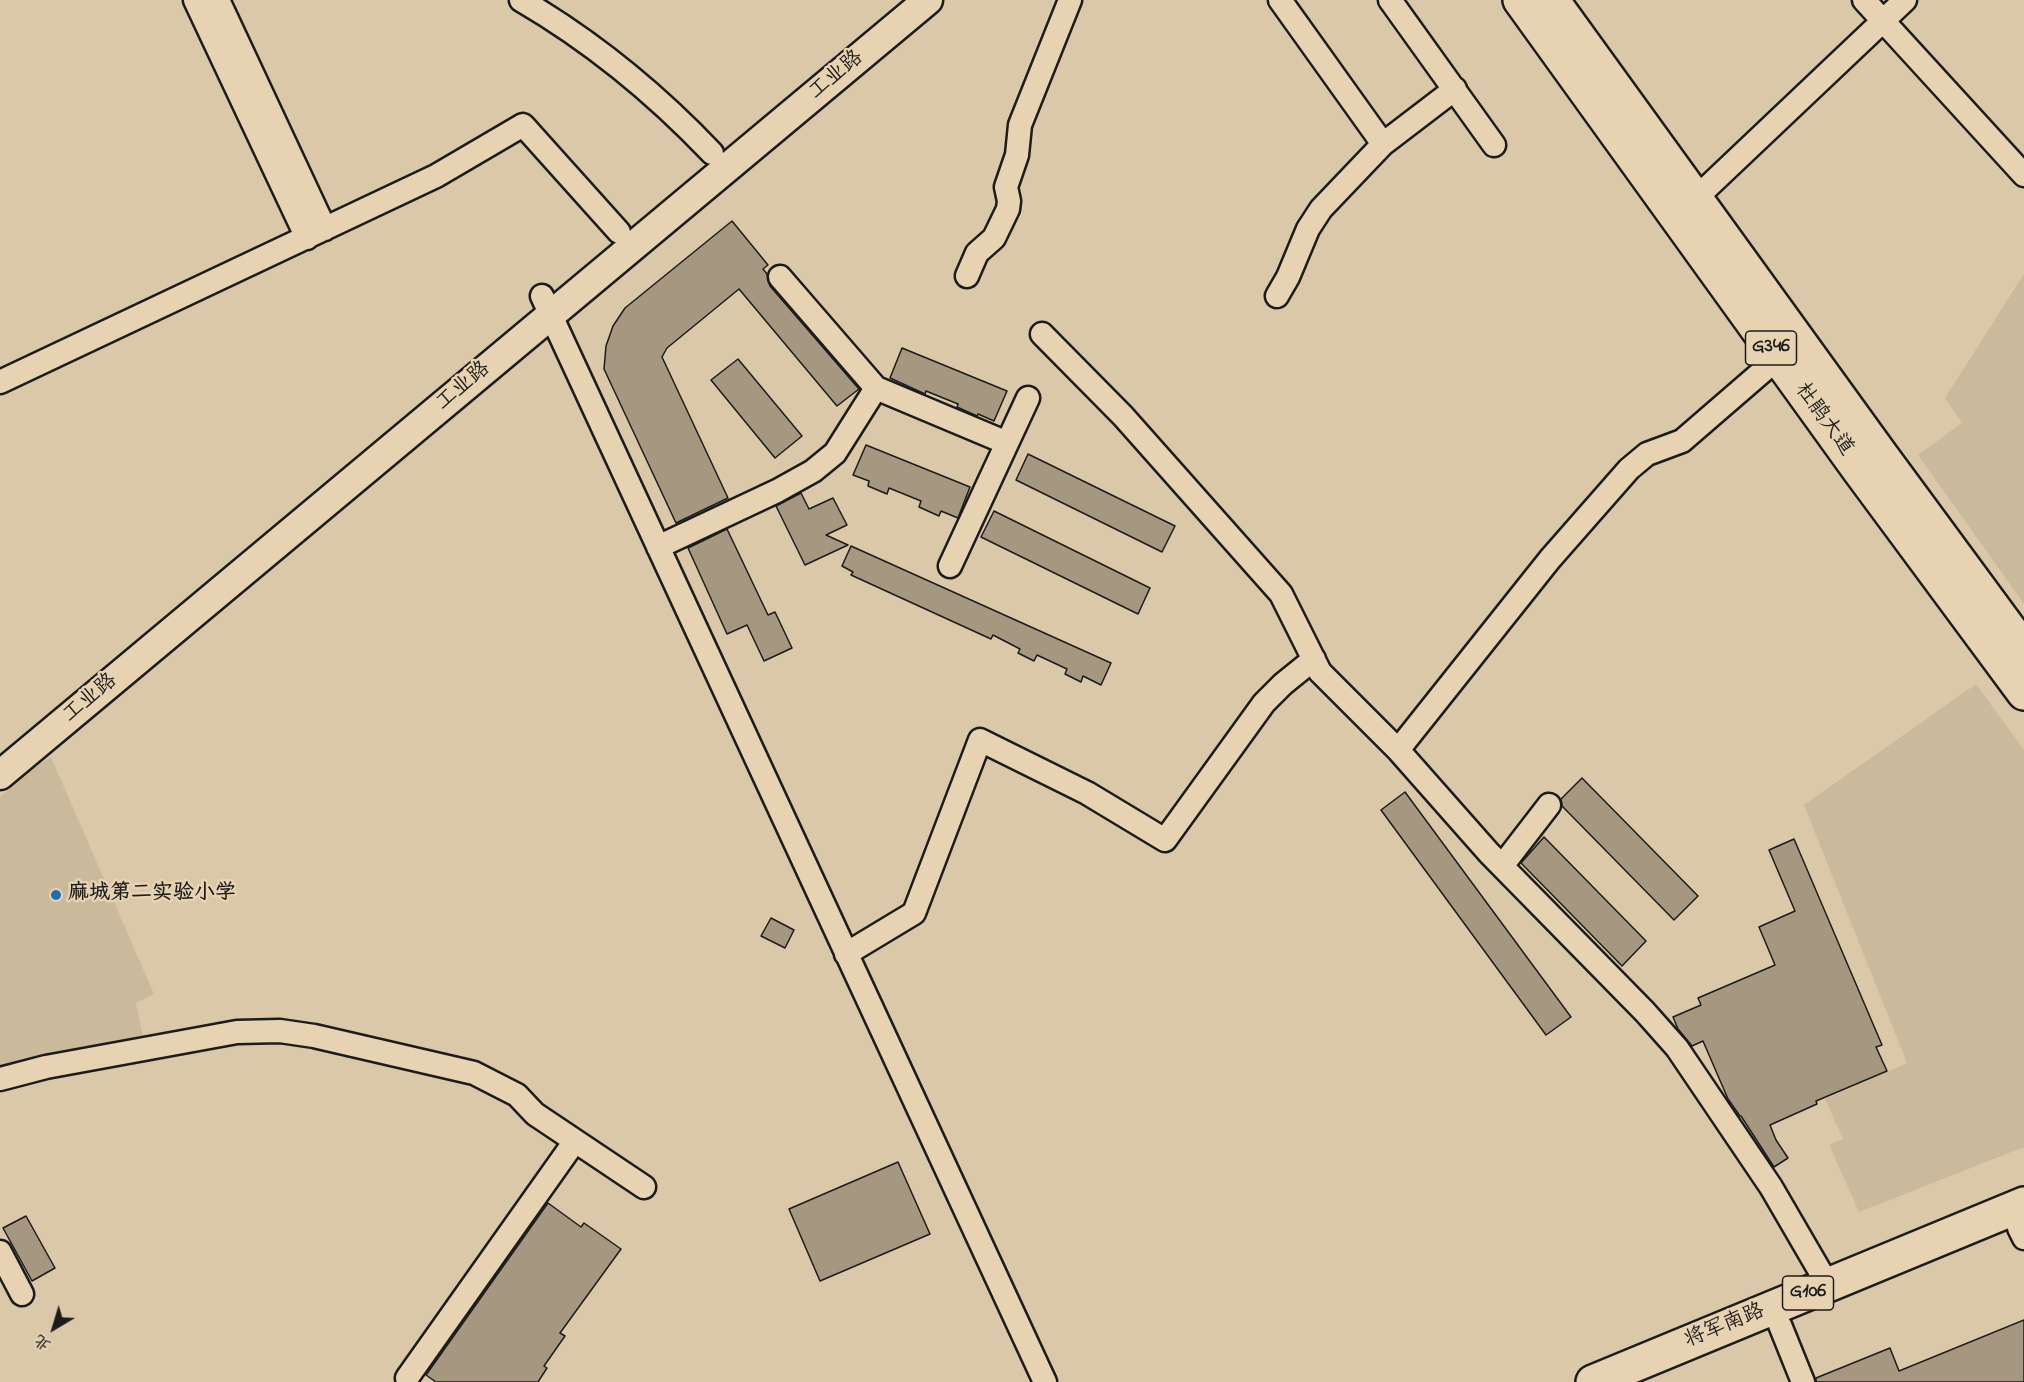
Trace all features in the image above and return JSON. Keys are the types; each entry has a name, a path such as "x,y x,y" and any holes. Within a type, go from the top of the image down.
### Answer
{"highway":[{"name":"杜鹃大道","path":"1520,0 1778,358 2024,693"},
{"name":"杜鹃大道","path":"1552,0 2024,649"},
{"name":"将军南路","path":"1593,1382 1828,1285 2023,1224"},
{"name":"将军南路","path":"1641,1382 2023,1224"}],"main road":[{"name":"工业路","path":"0,775 546,305 619,232 897,0"},
{"name":"工业路","path":"0,749 546,305 928,0"}],"street":[{"path":"195,0 316,233"},
{"path":"218,0 316,233"},
{"path":"521,0 563,24 601,51 663,104 712,153"},
{"path":"967,276 977,253 994,238 1008,209 1006,187 1017,155 1020,125 1070,0"},
{"path":"1280,0 1383,144"},
{"path":"1390,0 1494,145"},
{"path":"1864,0 2024,175"},
{"path":"1695,199 1905,0"},
{"path":"1277,296 1288,277 1308,229 1321,209 1383,144 1455,89"},
{"path":"0,382 436,176 523,125 619,232"},
{"path":"780,277 876,388 1007,443"},
{"path":"546,305 1045,1382"},
{"path":"1042,334 1123,416 1281,594 1320,672 1398,750 1502,866 1677,1048 1776,1194 1828,1285"},
{"path":"1398,750 1543,568 1629,470 1647,454 1682,441 1778,358"},
{"path":"658,547 777,491 813,471 834,453 876,388"},
{"path":"950,566 1028,398"},
{"path":"846,954 914,913 980,740 1088,793 1165,840 1264,703 1314,659"},
{"path":"1502,866 1549,805"},
{"path":"0,1079 46,1067 237,1032 280,1031 345,1042 474,1073 517,1095 535,1114 644,1187"},
{"path":"407,1378 575,1141"},
{"path":"0,1252 22,1294"},
{"path":"1780,1325 1803,1382"}],"shaded area":[{"path":"2024,274 2024,604 1918,455 1962,423 1945,398"},
{"path":"1976,684 2024,750 2024,1147 1859,1212 1829,1145 1843,1139 1825,1099 1907,1063 1804,805"},
{"name":"麻城第二实验小学","path":"51,757 154,994 136,1003 143,1038 0,1069 0,797 34,768"}],"building":[{"path":"732,221 768,265 763,269 770,286 859,389 837,406 739,289 667,348 662,357 728,498 676,523 604,369 606,346 613,326 625,308"},
{"path":"902,348 1007,391 994,421 957,407 958,404 926,391 925,394 890,378"},
{"path":"738,359 802,436 775,458 711,380"},
{"path":"866,445 970,487 958,518 941,511 939,516 919,507 921,501 889,488 887,494 868,486 869,481 853,475"},
{"path":"1028,454 1175,526 1162,552 1016,480"},
{"path":"801,493 809,509 833,498 847,525 826,535 848,545 805,565 776,506"},
{"path":"994,511 1150,588 1138,614 981,537"},
{"path":"727,529 768,615 775,612 792,648 764,661 747,625 727,634 688,548"},
{"path":"851,546 1111,663 1101,685 1083,676 1081,682 1065,674 1067,669 1037,655 1034,661 1018,653 1020,649 993,635 991,639 851,575 853,572 842,566"},
{"path":"1582,778 1698,896 1674,920 1562,806 1561,799"},
{"path":"1405,792 1571,1017 1546,1035 1381,810"},
{"path":"1544,837 1646,941 1622,966 1521,863"},
{"path":"1794,839 1882,1045 1876,1047 1887,1071 1816,1101 1817,1104 1770,1125 1776,1140 1788,1158 1774,1167 1728,1099 1703,1041 1692,1046 1678,1029 1673,1017 1701,1005 1698,998 1775,965 1759,927 1795,911 1769,850"},
{"path":"771,918 794,930 785,948 761,936"},
{"path":"898,1162 930,1234 820,1281 789,1209"},
{"path":"548,1203 581,1227 584,1223 621,1249 560,1333 565,1336 544,1366 547,1368 538,1382 436,1382 426,1375"},
{"path":"26,1216 55,1268 32,1281 3,1228"},
{"path":"2024,1320 2024,1382 1816,1382 1816,1378 1890,1348 1899,1371"}],"place":[{"name":"麻城第二实验小学","path":"56,895"}]}
